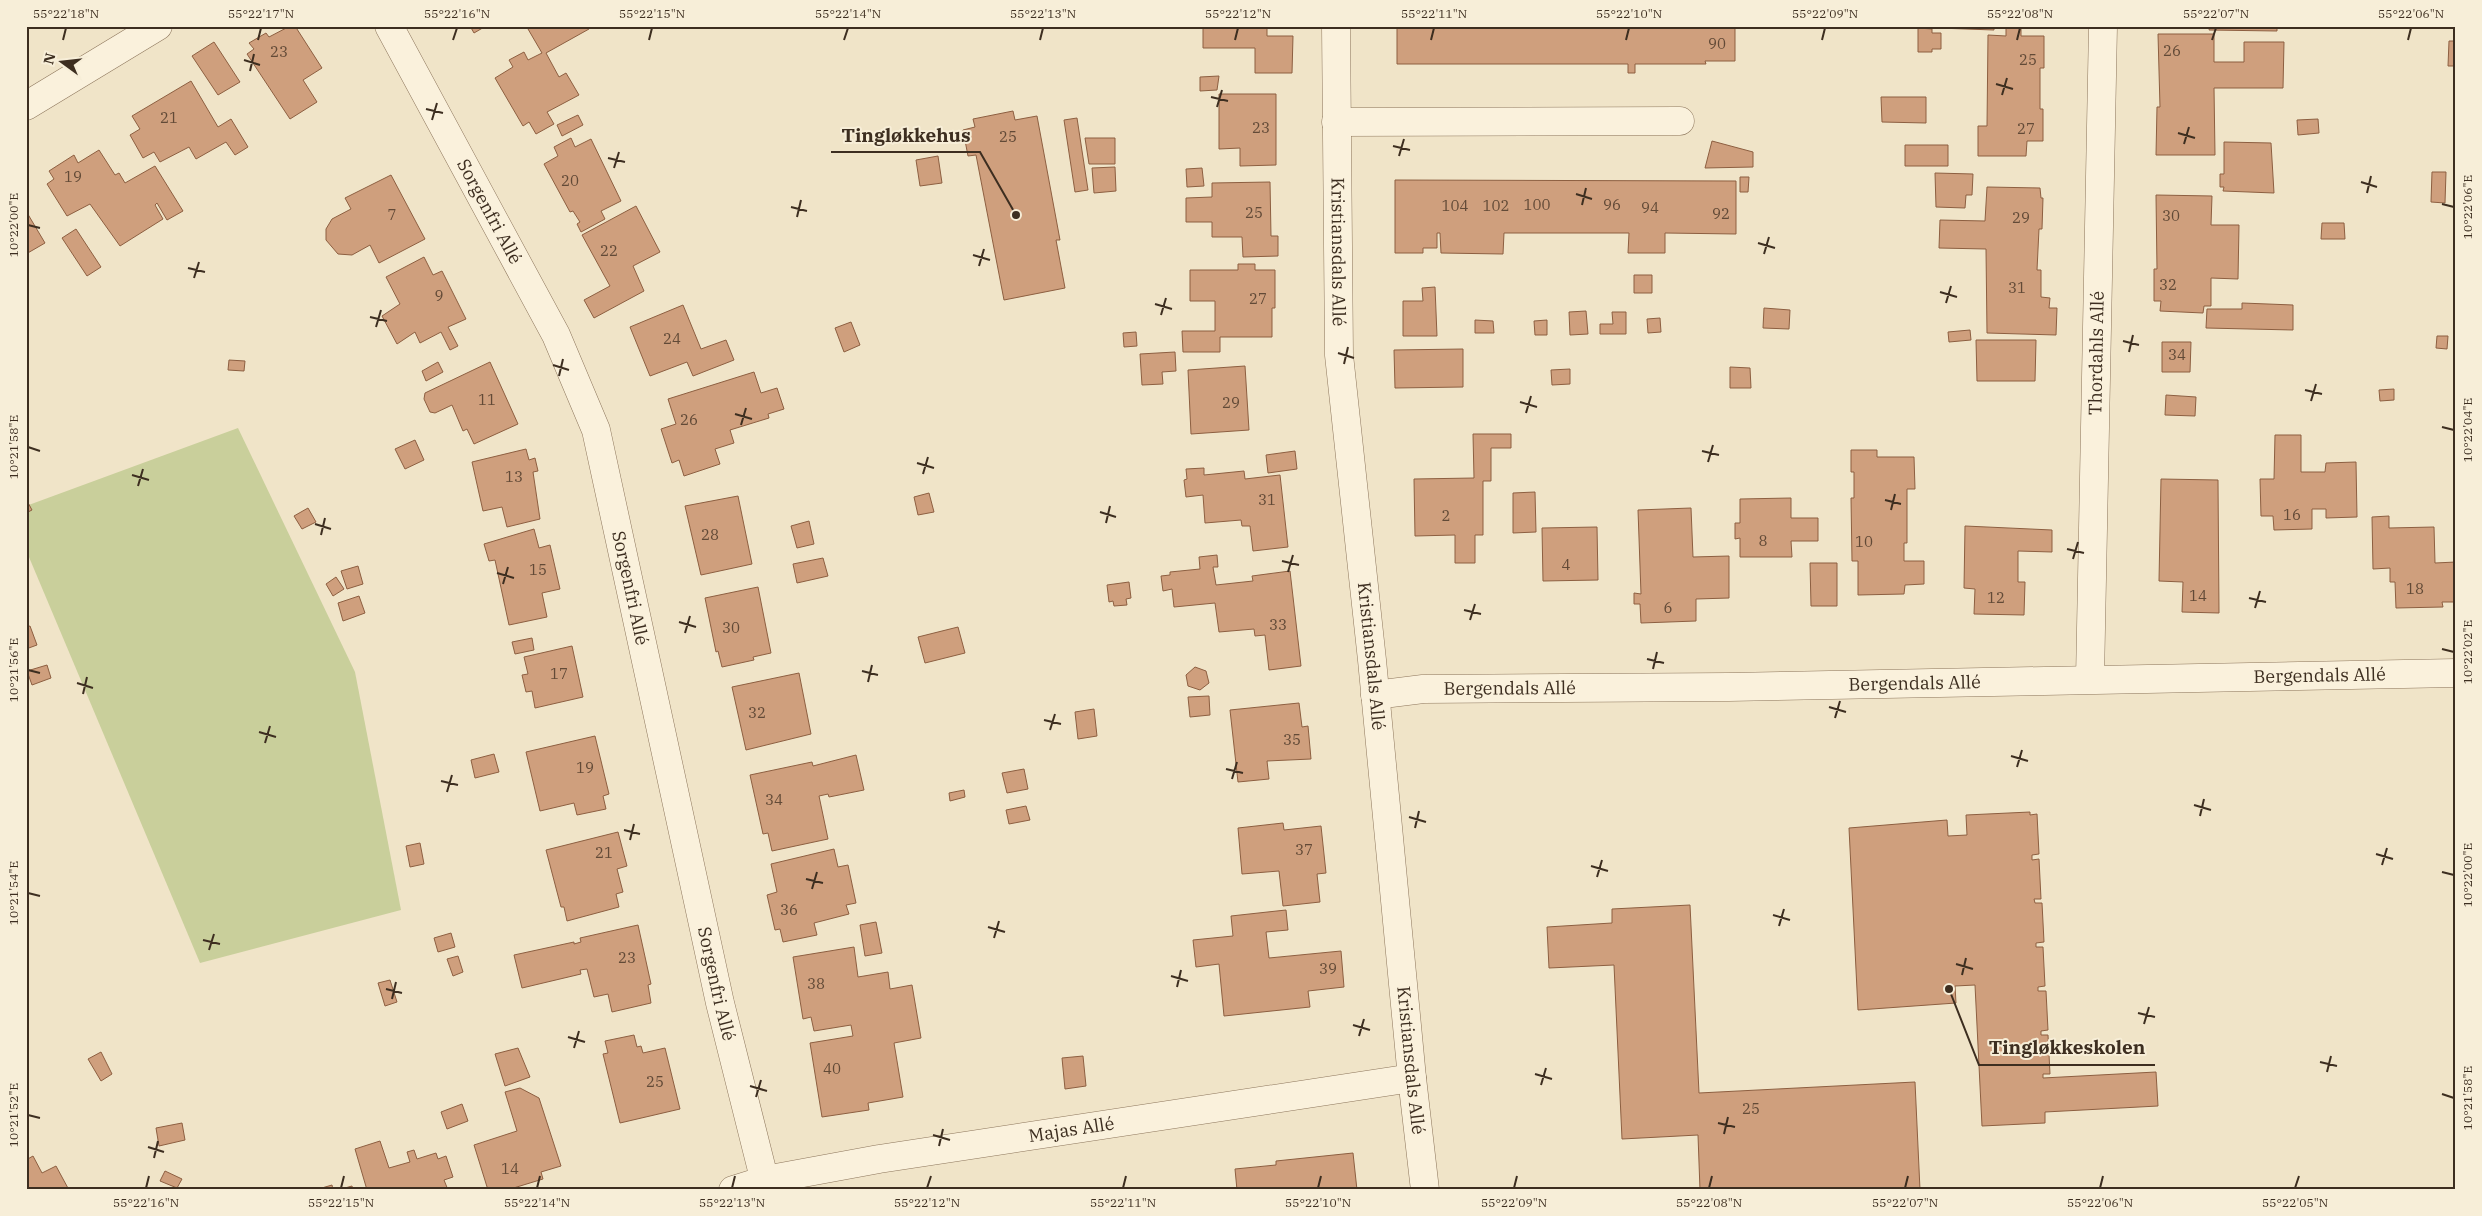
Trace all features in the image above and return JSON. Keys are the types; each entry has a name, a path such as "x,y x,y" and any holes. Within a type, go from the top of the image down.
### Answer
{"street":[{"path":"26,106 158,26"},
{"name":"Sorgenfri Allé","path":"389,26 556,335 596,430 720,1003 766,1185"},
{"name":"Kristiansdals Allé","path":"1336,26 1339,355 1425,1190"},
{"name":"Thordahls Allé","path":"2090,679 2103,26"},
{"path":"1336,122 1680,121"},
{"name":"Bergendals Allé","path":"1375,695 1423,690 1738,687 2456,673"},
{"name":"Majas Allé","path":"733,1190 766,1185 879,1159 1412,1078"}],"green space":[{"path":"238,428 355,672 401,910 200,963 26,550 26,506"}],"building":[{"path":"290,26 295,26 322,68 303,80 317,102 290,119 247,54 254,49 249,43 266,33 269,37"},
{"path":"470,26 486,26 474,33"},
{"path":"533,26 588,26 589,29 546,53 559,77 566,73 579,95 547,112 554,124 536,134 529,122 523,126 495,78 513,67 509,60 524,52 528,60 542,53 528,29"},
{"path":"1203,26 1267,26 1267,36 1293,36 1292,73 1255,73 1255,48 1203,48"},
{"path":"1397,26 1735,26 1735,61 1705,61 1706,64 1635,64 1635,73 1628,73 1628,64 1397,64"},
{"path":"1938,26 1994,26 1994,30 1938,28"},
{"path":"2210,26 2277,26 2277,31 2209,30"},
{"path":"1918,28 1932,29 1932,33 1941,33 1941,49 1932,49 1932,52 1918,52"},
{"path":"2006,28 2021,28 2021,36 2044,36 2044,68 2040,68 2040,109 2043,109 2043,141 2027,141 2026,156 1978,156 1978,126 1987,126 1988,35 2006,36"},
{"path":"2158,34 2214,34 2214,62 2244,62 2244,42 2284,42 2283,88 2214,88 2215,155 2156,155 2157,107 2160,107"},
{"path":"2449,41 2456,41 2456,66 2448,66"},
{"path":"214,42 240,82 218,95 192,56"},
{"path":"1219,76 1217,90 1200,91 1200,77"},
{"path":"191,81 218,127 231,119 248,147 235,155 226,142 196,159 189,147 160,162 154,152 143,158 130,135 140,129 132,116"},
{"path":"1219,94 1276,94 1276,165 1240,166 1240,148 1219,149"},
{"path":"1881,97 1926,97 1926,123 1882,122"},
{"path":"1013,111 1015,120 1037,116 1060,240 1056,240 1065,288 1004,300 976,155 968,156 963,130 975,127 973,119"},
{"path":"578,115 583,125 562,136 557,125"},
{"path":"1077,118 1088,190 1075,192 1064,120"},
{"path":"2318,119 2319,133 2298,135 2297,120"},
{"path":"571,138 575,147 591,139 621,201 601,211 605,219 581,232 577,224 580,222 573,211 570,212 544,164 558,156 554,147"},
{"path":"1085,138 1115,138 1115,164 1089,164"},
{"path":"1712,141 1753,152 1753,167 1705,168"},
{"path":"2224,142 2271,143 2274,193 2223,191 2224,187 2220,187 2220,174 2224,174"},
{"path":"1905,145 1948,145 1948,166 1905,166"},
{"path":"99,150 115,175 119,173 125,183 155,166 183,211 167,220 157,203 155,205 163,219 120,246 90,204 67,216 47,184 54,179 49,171 74,155 78,163"},
{"path":"938,156 942,183 920,186 916,160"},
{"path":"1115,167 1116,191 1094,193 1092,168"},
{"path":"1202,168 1204,186 1187,187 1186,169"},
{"path":"2432,172 2446,172 2445,203 2431,202"},
{"path":"1935,173 1973,174 1972,195 1966,195 1965,208 1936,207"},
{"path":"391,175 425,239 379,263 370,245 352,255 338,254 326,240 326,229 332,219 351,209 345,198"},
{"path":"1740,177 1749,177 1748,192 1740,192"},
{"path":"1395,180 1736,181 1736,234 1665,233 1665,253 1628,253 1629,233 1504,233 1503,254 1441,253 1440,233 1437,233 1437,248 1423,248 1423,253 1395,253"},
{"path":"1270,182 1271,236 1278,236 1278,256 1243,257 1242,237 1212,237 1212,222 1186,222 1186,198 1212,197 1212,183"},
{"path":"1987,187 2040,188 2041,198 2043,198 2042,229 2039,229 2037,270 2041,270 2041,297 2050,298 2049,308 2057,308 2056,335 1987,333 1986,249 1939,248 1940,220 1985,221"},
{"path":"2156,195 2212,196 2211,225 2239,225 2238,279 2211,278 2211,306 2204,306 2203,313 2160,311 2161,301 2154,301 2154,269 2157,269"},
{"path":"636,206 660,252 633,266 644,291 594,318 584,300 610,286 582,235"},
{"path":"26,211 45,243 26,254"},
{"path":"2322,223 2344,223 2345,239 2321,239"},
{"path":"76,229 101,267 87,276 62,238"},
{"path":"424,257 433,275 442,271 466,319 448,327 458,346 450,350 441,332 420,343 415,332 397,344 382,316 400,304 386,277"},
{"path":"1238,264 1255,264 1255,270 1275,270 1275,308 1272,308 1272,337 1220,337 1220,352 1183,352 1182,331 1215,331 1215,301 1190,301 1190,270 1238,270"},
{"path":"1634,275 1652,275 1652,293 1634,293"},
{"path":"1435,287 1437,336 1403,336 1403,301 1423,301 1422,288"},
{"path":"2242,303 2293,305 2293,330 2206,328 2207,309 2242,309"},
{"path":"683,305 701,349 726,340 734,360 693,376 687,362 650,376 630,327"},
{"path":"1764,308 1790,310 1789,329 1763,328"},
{"path":"1586,311 1588,334 1570,335 1569,312"},
{"path":"1612,312 1626,312 1626,334 1600,334 1600,324 1613,324"},
{"path":"1660,318 1661,332 1648,333 1647,319"},
{"path":"1475,320 1493,321 1494,333 1475,333"},
{"path":"1547,320 1547,335 1535,335 1534,321"},
{"path":"851,322 860,345 844,352 835,328"},
{"path":"1970,330 1971,340 1949,342 1948,332"},
{"path":"1136,332 1137,346 1124,347 1123,333"},
{"path":"2437,336 2448,336 2447,349 2436,348"},
{"path":"1976,340 2036,340 2035,381 1977,381"},
{"path":"2162,342 2191,342 2190,372 2162,372"},
{"path":"1463,349 1463,387 1395,388 1394,350"},
{"path":"1175,352 1176,371 1162,372 1163,384 1142,385 1140,354"},
{"path":"229,360 245,361 244,371 228,370"},
{"path":"438,362 443,372 426,381 422,371"},
{"path":"490,362 518,424 474,444 467,429 463,431 452,405 435,413 430,412 424,399 425,393"},
{"path":"1245,366 1249,430 1191,434 1188,370"},
{"path":"1730,367 1750,368 1751,388 1730,388"},
{"path":"1570,369 1570,384 1552,385 1551,370"},
{"path":"754,372 761,393 777,388 784,409 768,414 769,418 730,430 734,443 715,449 720,464 684,476 679,460 672,463 661,429 676,424 668,399"},
{"path":"2394,389 2394,400 2380,401 2379,390"},
{"path":"2166,395 2196,397 2195,416 2165,415"},
{"path":"1473,434 1511,434 1511,448 1491,448 1491,481 1483,481 1483,535 1475,535 1475,563 1455,563 1455,535 1415,536 1414,479 1474,478"},
{"path":"2275,435 2301,435 2301,472 2325,472 2326,463 2356,462 2357,517 2326,518 2326,509 2312,509 2312,529 2274,530 2273,516 2261,516 2260,479 2274,479"},
{"path":"415,440 424,460 405,469 395,449"},
{"path":"526,449 529,460 535,458 538,471 533,472 540,519 507,527 502,507 483,511 472,462"},
{"path":"1851,450 1877,450 1877,457 1914,457 1915,489 1907,489 1907,543 1904,543 1904,561 1924,561 1924,584 1905,585 1904,594 1858,595 1858,561 1852,561 1851,498 1854,498 1854,472 1851,472"},
{"path":"1295,451 1297,469 1268,473 1266,455"},
{"path":"1204,468 1204,475 1244,471 1245,479 1280,475 1288,547 1253,551 1250,526 1242,526 1241,520 1205,523 1203,495 1186,497 1184,480 1187,479 1186,469"},
{"path":"2161,479 2218,480 2219,613 2182,612 2183,582 2159,581"},
{"path":"1535,492 1536,532 1513,533 1513,493"},
{"path":"929,493 934,512 918,515 914,497"},
{"path":"738,496 752,564 701,575 685,506"},
{"path":"1791,498 1791,518 1818,518 1818,541 1791,541 1792,557 1740,557 1740,538 1735,539 1735,523 1740,523 1740,499"},
{"path":"26,499 32,510 26,513"},
{"path":"308,508 316,522 302,529 294,516"},
{"path":"1691,508 1693,557 1729,556 1729,598 1696,599 1696,621 1641,623 1640,604 1634,604 1634,593 1641,594 1638,510"},
{"path":"2389,516 2389,528 2434,527 2435,563 2456,562 2456,602 2442,602 2443,607 2396,608 2395,582 2390,582 2390,568 2373,569 2372,517"},
{"path":"809,521 814,544 797,548 791,526"},
{"path":"1965,526 2052,530 2052,552 2018,551 2018,582 2025,582 2024,615 1974,614 1975,589 1964,588"},
{"path":"1597,527 1598,580 1543,581 1542,528"},
{"path":"534,529 539,548 550,545 560,589 542,593 547,617 509,625 495,560 489,561 484,544"},
{"path":"1217,555 1218,567 1213,567 1216,585 1253,581 1252,576 1290,571 1301,666 1269,670 1265,635 1255,636 1254,629 1219,632 1215,603 1174,607 1172,589 1163,591 1161,576 1170,575 1170,572 1200,569 1199,557"},
{"path":"823,558 828,576 797,583 793,564"},
{"path":"1810,563 1837,563 1837,606 1811,606"},
{"path":"358,566 363,584 347,589 341,571"},
{"path":"336,577 344,589 333,596 326,584"},
{"path":"1129,582 1131,598 1126,599 1127,605 1114,606 1113,601 1109,602 1107,585"},
{"path":"758,587 771,653 753,657 754,660 722,667 718,651 716,652 705,598"},
{"path":"359,596 365,613 343,621 338,603"},
{"path":"30,626 37,645 26,649 26,627"},
{"path":"958,627 965,653 925,663 918,637"},
{"path":"532,638 534,650 515,654 512,642"},
{"path":"572,646 583,697 535,708 532,691 526,692 522,675 528,674 524,657"},
{"path":"47,665 51,678 32,685 27,671"},
{"path":"1195,667 1206,671 1209,683 1200,690 1188,686 1186,675"},
{"path":"799,673 811,734 746,750 732,687"},
{"path":"1209,696 1210,715 1190,717 1188,697"},
{"path":"1299,703 1302,727 1308,726 1311,759 1267,761 1269,779 1238,782 1230,710"},
{"path":"1094,709 1097,736 1078,739 1075,712"},
{"path":"595,736 609,794 603,796 606,809 577,815 574,803 540,811 526,752"},
{"path":"494,754 499,772 475,778 471,760"},
{"path":"856,755 864,790 829,797 828,794 819,796 828,839 772,851 768,833 763,834 750,775 812,762 813,766"},
{"path":"1024,769 1028,789 1007,793 1002,773"},
{"path":"964,790 965,797 950,801 949,793"},
{"path":"1026,806 1030,820 1009,824 1006,810"},
{"path":"2030,812 2030,815 2037,814 2039,854 2032,855 2032,860 2039,859 2041,899 2034,899 2035,903 2042,903 2044,942 2036,943 2036,947 2043,947 2045,986 2038,987 2038,991 2046,991 2048,1030 2041,1031 2041,1035 2048,1035 2050,1074 2043,1074 2043,1078 2156,1072 2158,1106 2045,1112 2045,1123 1982,1126 1975,985 1955,986 1956,1003 1858,1010 1849,828 1947,820 1948,836 1967,835 1966,815"},
{"path":"1283,823 1284,830 1321,826 1326,873 1317,874 1320,902 1283,906 1279,871 1242,874 1238,828"},
{"path":"618,832 627,866 617,869 623,892 616,894 619,907 567,921 564,907 561,907 546,850"},
{"path":"420,843 424,864 410,867 406,846"},
{"path":"834,849 838,867 848,865 856,903 846,905 849,914 814,923 817,935 783,942 780,929 775,930 767,895 777,892 771,864"},
{"path":"1690,905 1699,1093 1915,1082 1920,1190 1700,1190 1698,1135 1622,1139 1614,965 1549,968 1547,927 1612,923 1612,909"},
{"path":"1286,910 1288,930 1266,932 1269,958 1341,951 1344,987 1308,991 1310,1007 1224,1016 1219,964 1196,967 1193,940 1233,936 1231,916"},
{"path":"876,922 882,953 865,956 860,925"},
{"path":"638,925 651,984 648,985 651,1003 612,1012 608,994 594,997 587,969 580,970 581,974 522,988 514,955 574,942 574,944 581,942 580,938"},
{"path":"451,933 455,947 438,952 434,938"},
{"path":"854,947 858,977 888,972 890,989 912,985 921,1038 894,1043 903,1097 868,1103 869,1110 822,1117 810,1043 853,1036 851,1025 814,1031 811,1017 803,1019 793,957"},
{"path":"458,956 463,972 453,976 447,959"},
{"path":"390,980 397,1002 385,1006 378,983"},
{"path":"634,1035 637,1047 641,1046 643,1053 665,1048 680,1109 620,1123 603,1054 608,1053 605,1041"},
{"path":"518,1048 530,1077 505,1086 495,1054"},
{"path":"101,1052 112,1074 101,1081 88,1059"},
{"path":"1083,1056 1086,1086 1065,1089 1062,1058"},
{"path":"520,1088 539,1098 561,1166 541,1172 543,1179 507,1190 488,1190 474,1145 517,1131 505,1092"},
{"path":"462,1104 468,1121 447,1129 441,1112"},
{"path":"182,1123 185,1140 159,1146 156,1128"},
{"path":"380,1141 389,1168 410,1162 407,1152 414,1150 417,1159 436,1153 438,1159 446,1156 453,1177 444,1180 448,1190 367,1190 355,1149"},
{"path":"1353,1153 1357,1190 1237,1190 1235,1169 1276,1165 1276,1161"},
{"path":"33,1156 42,1173 56,1166 69,1190 26,1190 26,1160"},
{"path":"165,1171 182,1179 177,1188 160,1181"},
{"path":"332,1185 333,1190 315,1190"},
{"path":"352,1186 353,1190 338,1190"}],"place":[{"name":"Tingløkkehus","path":"1016,215"},
{"name":"Tingløkkeskolen","path":"1949,989"}]}
